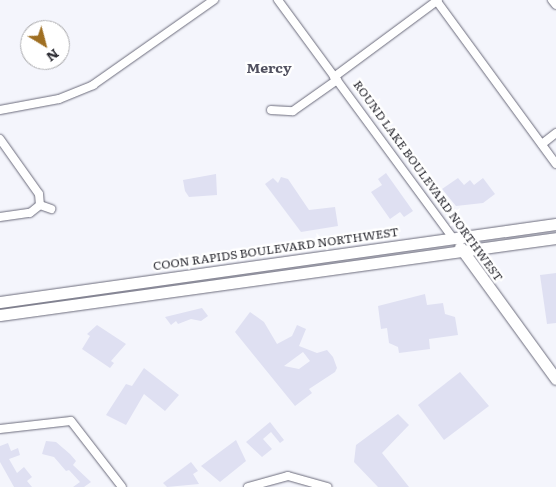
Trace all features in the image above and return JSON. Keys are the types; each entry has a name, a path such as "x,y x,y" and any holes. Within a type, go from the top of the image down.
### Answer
{"main road":[{"name":"COON RAPIDS BOULEVARD NORTHWEST","path":"0,302 556,224"},
{"name":"ROUND LAKE BOULEVARD NORTHWEST","path":"453,238 556,379"},
{"path":"0,315 556,238"}],"street":[{"path":"0,110 59,100 94,85 214,0"},
{"name":"ROUND LAKE BOULEVARD NORTHWEST","path":"278,0 453,238"},
{"path":"272,110 293,112 437,0 556,164"},
{"path":"552,0 556,5"},
{"path":"542,144 556,133"},
{"path":"0,140 39,194 40,205"},
{"path":"40,205 51,209"},
{"path":"0,218 30,213 40,205"},
{"path":"0,429 64,419 77,426 122,487"},
{"path":"248,487 288,476 327,487"}],"building":[{"path":"386,173 413,211 404,217 400,212 390,219 371,192 382,185 378,179"},
{"path":"216,174 217,195 189,197 185,191 183,180"},
{"path":"281,177 288,179 309,210 335,207 338,226 301,232 265,184 273,178 278,183"},
{"path":"458,178 464,185 470,180 474,185 483,178 495,194 483,203 456,206 442,189"},
{"path":"556,273 556,323 547,324 540,275"},
{"path":"425,294 427,305 443,303 445,314 455,317 458,335 429,339 430,349 399,353 398,347 389,343 387,328 381,329 378,306"},
{"path":"202,308 208,316 201,321 191,319 178,324 176,321 171,325 165,317"},
{"path":"250,312 264,322 277,344 292,336 297,325 306,329 299,346 317,353 327,350 333,357 337,368 335,372 309,389 312,393 295,406 235,332","holes":["303,352 310,361 299,369 284,366"]},
{"path":"97,325 126,344 111,361 114,363 110,368 82,349 90,336 87,334"},
{"path":"144,368 179,395 165,411 144,394 126,425 106,415 126,384 132,386"},
{"path":"460,372 489,406 444,440 418,405"},
{"path":"398,414 409,425 382,453 409,487 378,487 354,462 356,445"},
{"path":"270,422 284,440 280,443 271,432 263,439 272,449 262,457 246,442"},
{"path":"236,440 246,461 220,482 201,466"},
{"path":"46,441 56,442 70,454 76,461 73,465 91,482 84,487 73,487 80,482 69,470 66,471 54,457 42,454"},
{"path":"8,443 11,451 18,448 20,455 9,459 17,473 24,467 32,477 27,481 32,487 14,487 0,462 0,446"},
{"path":"191,462 198,471 193,474 199,484 167,487 163,483"}],"district":[{"name":"Mercy","path":"269,67"}]}
